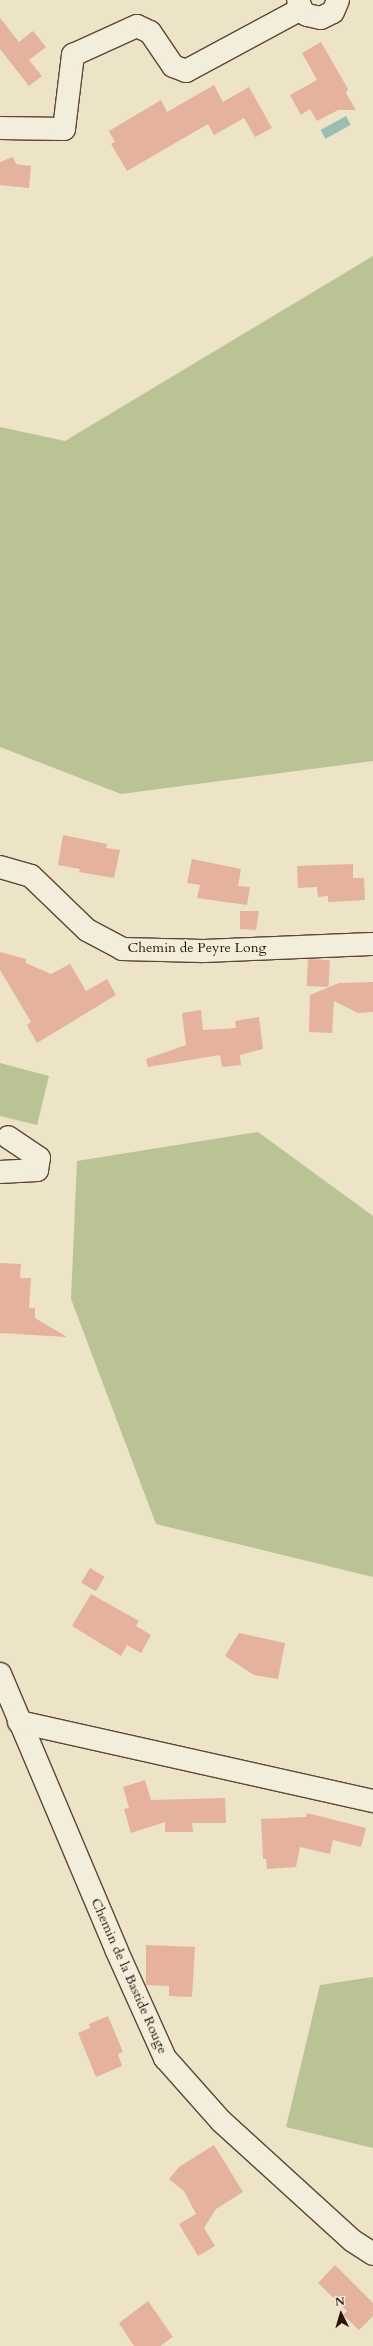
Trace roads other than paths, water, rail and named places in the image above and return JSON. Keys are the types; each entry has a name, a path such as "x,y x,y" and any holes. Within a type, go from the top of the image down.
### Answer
{"street":[{"path":"0,128 64,129 73,55 137,26 150,32 173,66 186,71 300,4 307,15 321,18 333,12 338,0"},
{"name":"Chemin de Peyre Long","path":"0,867 31,876 87,930 122,949 203,951 373,944"},
{"path":"0,1172 37,1170 40,1158 8,1138"},
{"name":"Chemin de la Bastide Rouge","path":"0,1674 116,1949 165,2058 221,2121 353,2241 373,2254"},
{"path":"19,1722 373,1801"}],"water":[{"path":"346,116 351,125 325,139 321,130"}]}
